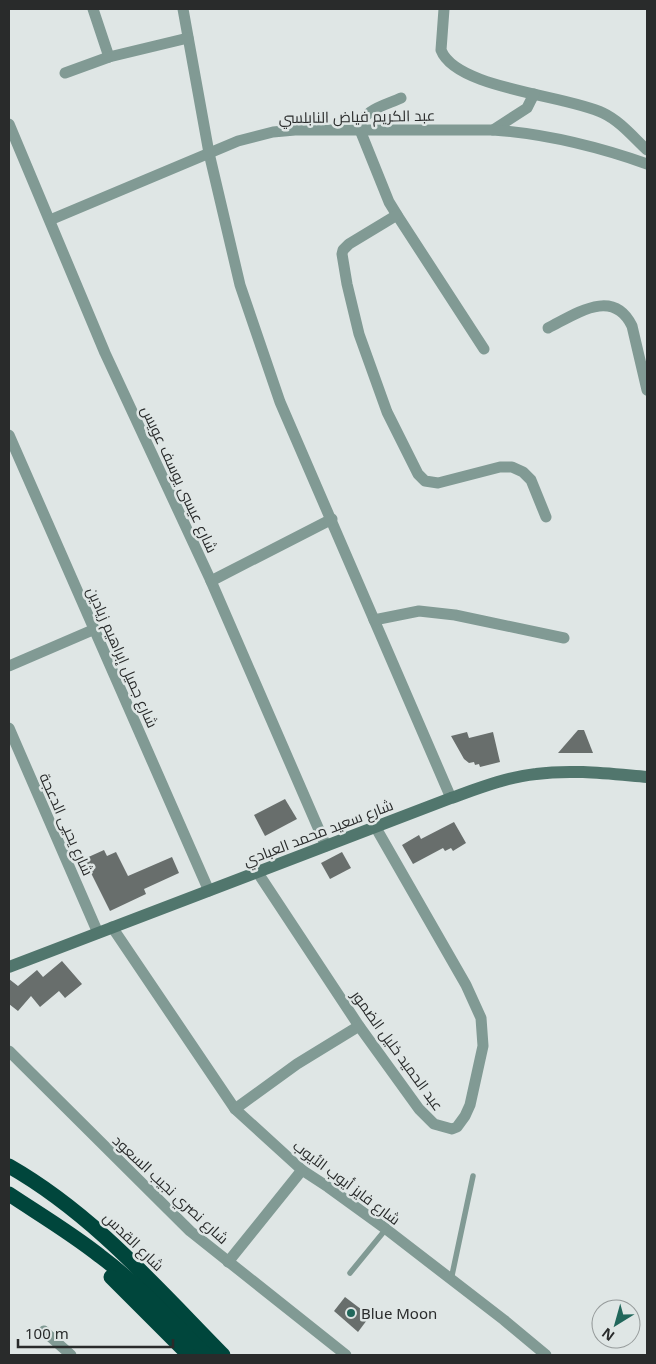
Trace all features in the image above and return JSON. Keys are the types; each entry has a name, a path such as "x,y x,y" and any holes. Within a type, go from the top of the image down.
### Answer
{"highway":[{"name":"شارع القدس","path":"9,1166 65,1202 103,1234 222,1355"},
{"path":"12,1196 23,1197 28,1191 30,1184 28,1177"},
{"path":"12,1196 101,1256 134,1285 206,1355"},
{"path":"101,1256 110,1276 189,1355"}],"street":[{"path":"93,9 109,57"},
{"path":"183,9 209,153 243,294 280,402 451,798"},
{"path":"444,9 441,50 448,61 461,70 490,82 603,113 618,122 647,150"},
{"path":"65,73 109,57 188,38"},
{"path":"493,130 527,108 534,94"},
{"path":"401,98 366,115 361,122 360,130 389,202 484,349"},
{"name":"شارع عيسى يوسف عويس","path":"9,124 105,352 211,580 326,846"},
{"name":"عبد الكريم فياض النابلسي","path":"50,220 238,141 273,132 310,129 493,130 522,132 568,140 647,164"},
{"path":"397,215 349,244 342,254 352,309 367,358 384,404 401,440 418,474 429,482 438,483 500,467 518,469 531,480 546,517"},
{"path":"548,328 596,306 608,306 620,310 632,326 647,390"},
{"name":"شارع جميل إبراهيم زيادين","path":"9,435 209,891"},
{"path":"211,580 332,519"},
{"path":"374,620 419,612 455,614 564,638"},
{"path":"9,666 95,629"},
{"name":"شارع يحيى الدعجة","path":"9,728 98,933"},
{"name":"شارع سعيد محمد العبادي","path":"9,967 451,798 505,780 545,773 602,773 647,777"},
{"name":"عبد الحميد خليل الضمور","path":"258,873 360,1026 426,1117 434,1124 452,1128 456,1127 465,1116 472,1096 483,1046 481,1018 466,985 376,828"},
{"name":"شارع فايز أيوب الأيوب","path":"112,927 235,1108 302,1170 386,1229 541,1354"},
{"path":"235,1108 297,1064 360,1026"},
{"name":"شارع نصري نجيب السعود","path":"9,1051 177,1219 228,1262 346,1355"},
{"path":"228,1262 302,1170"},
{"path":"44,1331 72,1355"}],"lane":[{"path":"451,1280 473,1176"},
{"path":"350,1272 386,1229"}],"building":[{"path":"578,730 584,730 593,753 558,753"},
{"path":"467,732 469,738 493,732 500,762 480,767 479,764 469,763 464,759 451,736"},
{"path":"285,799 297,819 265,836 254,815"},
{"path":"454,822 466,843 453,851 451,848 445,851 443,848 413,864 402,845 419,835 421,839"},
{"path":"104,850 107,856 116,852 128,876 172,857 179,873 144,889 146,894 110,911 84,859"},
{"path":"342,852 351,868 330,879 321,863"},
{"path":"62,961 82,984 65,998 59,991 40,1007 31,996 18,1011 9,1004 9,979 18,986 37,970 43,977"},
{"name":"Blue Moon","path":"345,1297 370,1316 358,1332 334,1311"}],"place":[{"name":"Blue Moon","path":"351,1313"}]}
